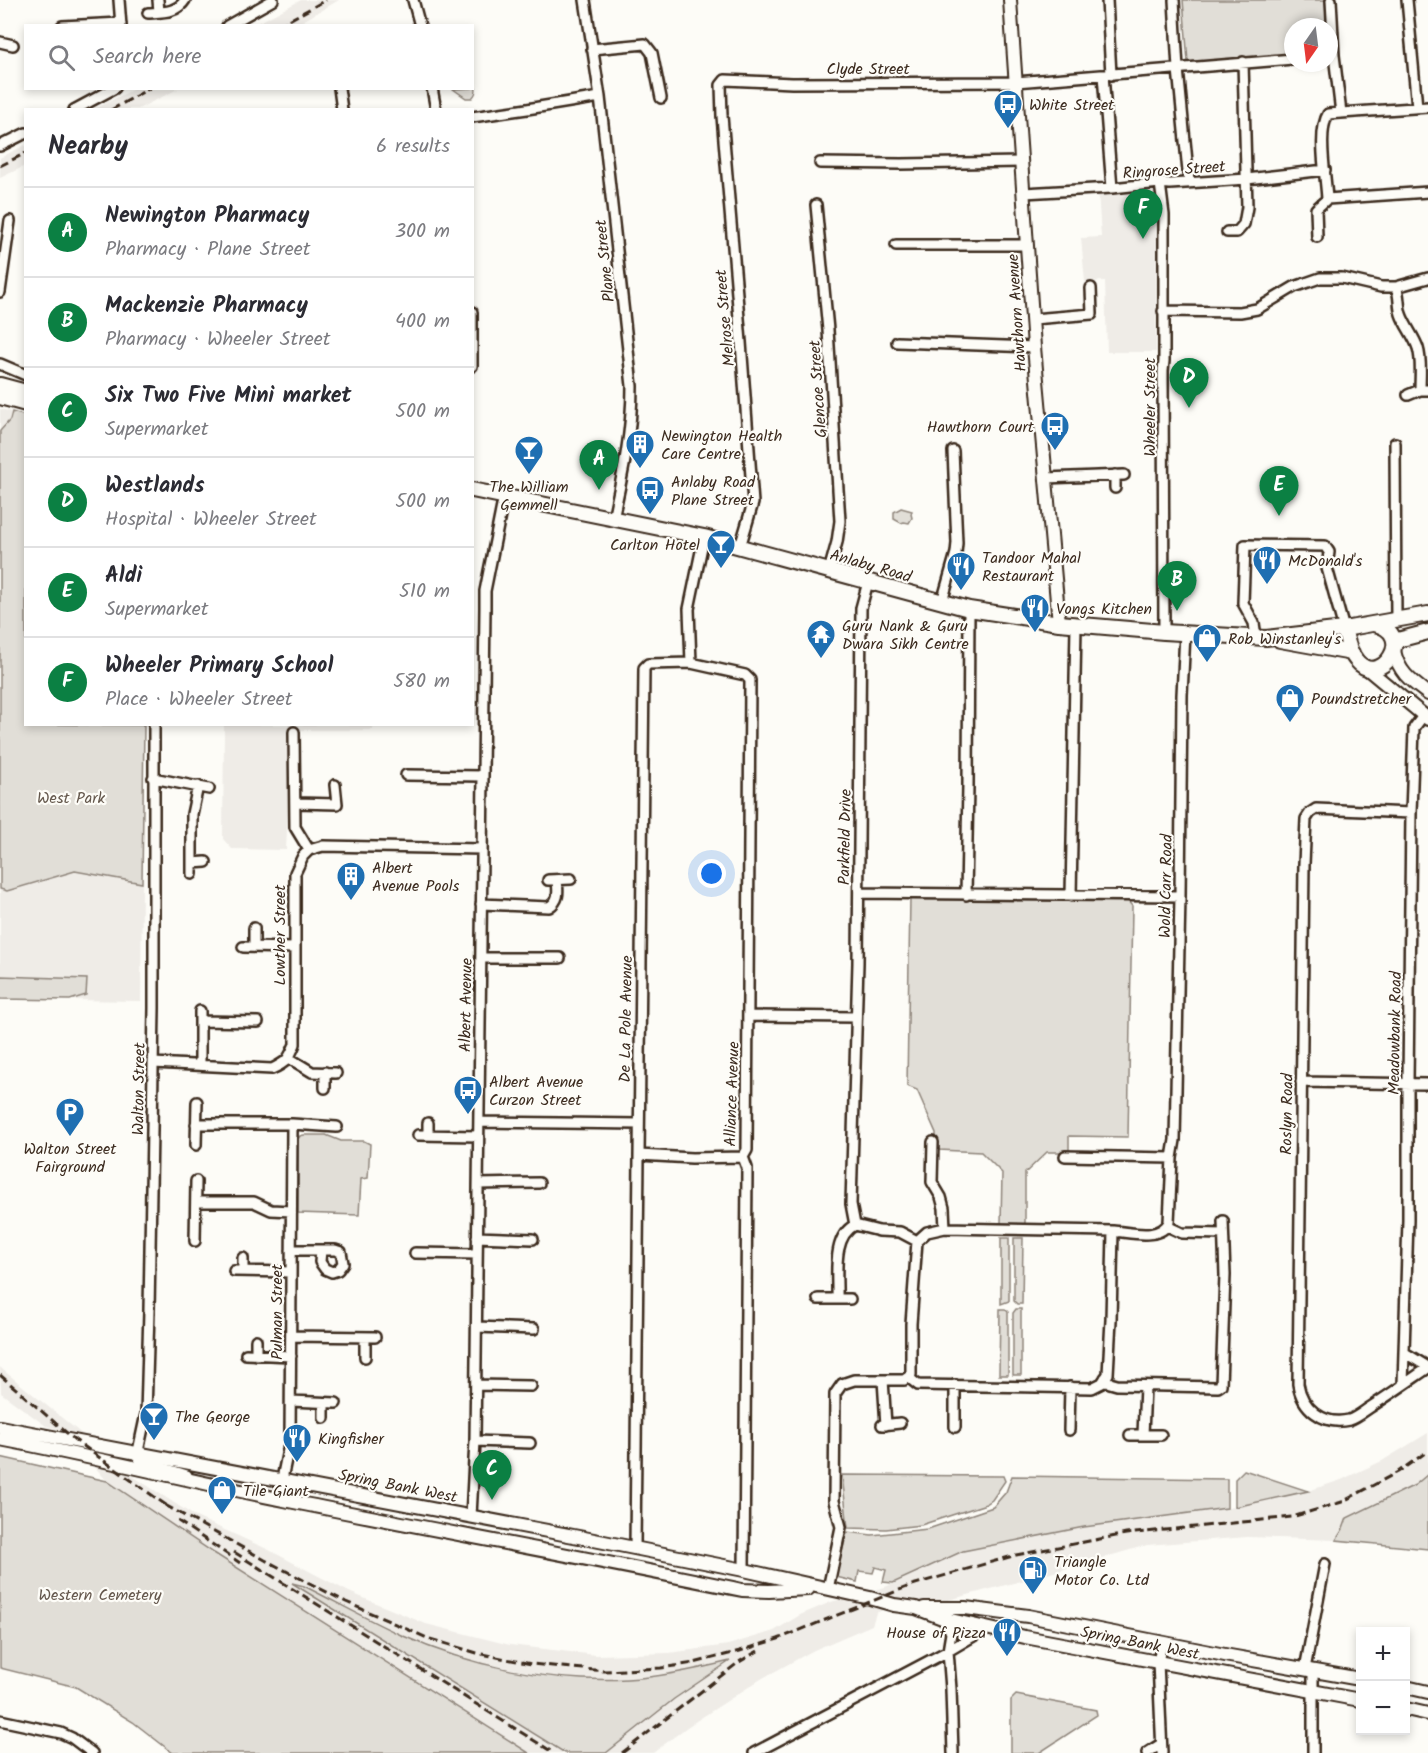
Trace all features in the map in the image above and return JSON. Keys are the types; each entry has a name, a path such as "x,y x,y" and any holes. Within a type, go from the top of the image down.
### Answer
{"main road":[{"path":"0,385 24,391"},
{"path":"0,397 24,403"},
{"name":"Anlaby Road","path":"474,490 704,537 969,609 1076,625 1261,637 1352,653"},
{"name":"Anlaby Road","path":"1261,637 1344,630 1428,614"},
{"path":"1352,653 1351,640 1355,633 1368,625 1386,629 1394,646"},
{"path":"1344,630 1355,659 1364,666 1374,668 1387,663 1394,646 1428,632"}],"street":[{"path":"119,0 121,24"},
{"path":"158,0 159,12"},
{"path":"148,13 172,11 182,5 184,0"},
{"path":"231,24 273,0"},
{"path":"414,0 420,24"},
{"name":"Plane Street","path":"585,0 600,97 632,386 630,440 613,518"},
{"name":"Hawthorn Avenue","path":"1010,0 1034,347 1059,623"},
{"path":"1107,0 1107,75 1112,188"},
{"path":"1174,0 1189,182"},
{"path":"1331,0 1332,18"},
{"path":"1407,0 1417,108"},
{"path":"0,42 13,45"},
{"path":"592,49 645,44 652,53 661,98"},
{"path":"1016,82 1284,59"},
{"path":"1239,243 1232,232 1244,224 1247,179 1243,62"},
{"path":"1334,72 1341,112"},
{"name":"Clyde Street","path":"721,85 725,80 792,83 1016,82"},
{"name":"Melrose Street","path":"721,85 753,503 740,547"},
{"path":"78,108 111,90"},
{"path":"339,90 342,108"},
{"path":"432,90 436,108"},
{"path":"474,117 600,97"},
{"path":"1327,199 1322,146 1323,121 1328,114 1428,107"},
{"path":"0,146 24,134"},
{"path":"820,164 1021,162"},
{"name":"Ringrose Street","path":"1024,193 1247,179 1325,170"},
{"name":"Wheeler Street","path":"1160,183 1164,215 1164,632"},
{"path":"1317,237 1316,209 1327,199 1428,192"},
{"name":"Glencoe Street","path":"816,205 828,330 840,521 829,571"},
{"path":"0,292 10,221"},
{"path":"896,245 1027,245"},
{"path":"1163,311 1240,312 1257,309 1294,287 1320,278 1342,278 1381,287 1396,286 1428,278"},
{"path":"1396,286 1404,324 1418,348 1424,390 1408,395"},
{"path":"1033,319 1092,314 1090,288"},
{"path":"897,342 1034,347"},
{"path":"0,364 24,374"},
{"path":"1395,443 1396,620"},
{"path":"942,602 957,543 953,451"},
{"path":"1046,478 1119,475 1115,488"},
{"name":"Albert Avenue","path":"471,1516 477,1327 485,591 504,496"},
{"path":"691,663 689,609 704,537"},
{"path":"1261,637 1243,603 1245,544 1325,546 1329,552 1327,568 1344,630"},
{"name":"Parkfield Drive","path":"855,1225 851,1204 859,893 861,608 868,582"},
{"path":"966,895 969,609"},
{"path":"1071,896 1076,625"},
{"name":"Wold Carr Road","path":"1167,1226 1171,1210 1172,1158 1175,1140 1185,633"},
{"path":"1394,646 1397,664 1407,677 1428,694"},
{"name":"Alliance Avenue","path":"691,663 745,675 750,680 747,1150 743,1157 747,1168 744,1570"},
{"name":"De La Pole Avenue","path":"635,1548 644,668 648,664 691,663"},
{"path":"1364,666 1426,717"},
{"name":"Meadowbank Road","path":"1403,1385 1408,1220 1414,728 1426,717"},
{"name":"Walton Street","path":"137,1452 146,1414 153,1063 154,726"},
{"path":"294,732 295,827 309,850 322,846 482,849"},
{"path":"406,775 483,776"},
{"path":"153,777 209,789"},
{"path":"296,803 337,804 335,784"},
{"path":"192,874 192,814 198,786"},
{"name":"Roslyn Road","path":"1412,813 1316,809 1306,819 1301,1082 1298,1384 1300,1396 1315,1414 1323,1418 1337,1421 1351,1420 1428,1367"},
{"name":"Lowther Street","path":"290,1058 295,1044 295,873 303,856 309,850"},
{"path":"192,863 206,862"},
{"path":"481,904 549,907 555,903 558,896 552,880 571,879"},
{"path":"859,893 1180,896"},
{"path":"254,928 254,947"},
{"path":"243,947 294,948"},
{"path":"481,958 560,958"},
{"path":"200,1011 200,1065"},
{"path":"748,1016 856,1017"},
{"path":"201,1021 258,1022"},
{"path":"153,1063 272,1069 282,1065 290,1058 312,1072 336,1073"},
{"path":"325,1072 325,1088"},
{"path":"1301,1082 1428,1084"},
{"path":"196,1102 196,1145"},
{"path":"479,1122 639,1124"},
{"path":"428,1123 423,1135 479,1136"},
{"path":"196,1124 292,1124 337,1127"},
{"name":"Pulman Street","path":"280,1499 290,1440 292,1124"},
{"path":"933,1142 932,1182 944,1208 945,1228"},
{"path":"639,1155 692,1158 743,1157"},
{"path":"1065,1156 1172,1158"},
{"path":"195,1241 196,1181"},
{"path":"478,1184 539,1183"},
{"path":"196,1202 254,1203 271,1210 291,1211"},
{"path":"1105,1378 1117,1385 1218,1387 1221,1385 1223,1221"},
{"path":"837,1299 839,1245 849,1228 855,1225 879,1231 900,1232 917,1241"},
{"path":"826,1588 841,1527 834,1501 836,1394 842,1384 854,1380 904,1380 911,1375 911,1324 917,1241 927,1232 945,1228 1155,1233 1167,1226 1182,1233 1223,1234"},
{"path":"908,1377 918,1385 1092,1388 1102,1383 1107,1374 1111,1320 1113,1231"},
{"path":"477,1237 533,1239"},
{"path":"291,1250 321,1250"},
{"path":"415,1253 477,1254"},
{"path":"243,1258 238,1271 291,1272"},
{"path":"818,1299 850,1299"},
{"path":"477,1327 534,1329"},
{"path":"291,1336 375,1337"},
{"path":"365,1337 365,1357"},
{"path":"256,1340 251,1355 291,1356"},
{"path":"1405,1353 1428,1367"},
{"path":"883,1380 883,1425 900,1423"},
{"path":"476,1385 531,1386"},
{"path":"955,1385 955,1427"},
{"path":"1143,1435 1145,1386"},
{"path":"1070,1387 1070,1430"},
{"path":"291,1401 336,1403"},
{"path":"324,1403 324,1418"},
{"name":"Spring Bank West","path":"0,1427 635,1548 826,1588 894,1605 916,1608 965,1608 1028,1616 1356,1678"},
{"path":"1130,1435 1161,1435"},
{"name":"Spring Bank West","path":"0,1440 78,1454 280,1499 742,1590 769,1592 826,1588"},
{"path":"475,1441 530,1443"},
{"path":"137,1452 141,1461 176,1470 206,1483"},
{"path":"1312,1753 1312,1690 1309,1670 1325,1564"},
{"name":"Spring Bank West","path":"916,1608 942,1618 987,1629 1356,1699"},
{"path":"942,1618 951,1633 948,1651 953,1753"},
{"path":"754,1753 987,1629"},
{"path":"1147,1753 1161,1748 1158,1662 1162,1642"},
{"path":"1410,1688 1428,1692"},
{"path":"1410,1710 1428,1714"},
{"path":"0,1720 61,1733 92,1753"}],"shaded area":[{"path":"301,0 339,0 298,24 256,24"},
{"path":"132,90 176,90 140,108 96,108"},
{"path":"24,146 24,166 0,178 0,158"},
{"path":"1157,188 1156,352 1107,352 1105,281 1085,282 1081,238 1101,237 1098,190"},
{"path":"0,409 12,412 10,420 0,431"},
{"path":"224,726 373,726 373,730 289,730 286,850 232,849 223,839"},
{"path":"75,871 142,883 141,1001 0,999 0,889 7,891"},
{"path":"0,1367 83,1435 46,1426 1,1393"},
{"path":"1428,1433 1428,1474 1415,1485 1347,1518 1344,1529 1336,1540 1247,1537 1147,1545 937,1603 910,1598 876,1613 872,1625 814,1650 761,1679 687,1727 653,1753 606,1753 674,1699 728,1661 697,1669 628,1679 558,1678 475,1662 403,1636 304,1586 294,1584 565,1753 529,1753 214,1553 107,1481 94,1466 131,1475 196,1517 267,1549 349,1592 426,1624 510,1645 596,1655 669,1653 728,1645 774,1631 800,1615 831,1602 885,1587 963,1551 1084,1527 1219,1510 1308,1491 1341,1480 1382,1461"}],"green space":[{"path":"1183,0 1325,0 1326,18 1284,18 1284,55 1188,62"},
{"path":"475,86 476,91 472,98 466,98 454,90 474,90"},
{"name":"West Park","path":"12,412 24,415 24,726 144,726 142,883 75,871 7,891 0,889 0,431 10,420"},
{"path":"901,508 912,511 909,523 901,523 894,519 894,512"},
{"path":"910,898 1127,900 1132,906 1128,1137 1069,1136 1069,1152 1047,1152 1025,1173 1025,1224 1001,1224 1002,1173 981,1152 939,1150 936,1145 936,1133 917,1090 907,1086"},
{"path":"0,976 87,979 86,995 70,1000 0,999"},
{"path":"304,1135 326,1135 341,1141 364,1141 370,1144 368,1178 361,1179 359,1215 298,1213 298,1139"},
{"path":"1001,1238 1009,1238 1009,1301 1001,1304"},
{"path":"1014,1238 1023,1238 1022,1304 1014,1301"},
{"path":"1000,1309 1008,1312 1008,1375 999,1375"},
{"path":"1016,1309 1021,1309 1021,1375 1013,1375 1013,1313"},
{"name":"Western Cemetery","path":"0,1457 107,1481 214,1553 529,1753 173,1753 133,1722 76,1687 0,1668"},
{"path":"1244,1470 1308,1491 1235,1507 1235,1479"},
{"path":"1428,1474 1428,1549 1336,1540 1347,1518 1415,1485"},
{"path":"842,1475 1003,1476 1005,1481 992,1500 986,1504 921,1525 886,1529 848,1528"},
{"path":"1012,1476 1227,1479 1227,1508 1084,1527 963,1551 893,1583 883,1582 886,1570 875,1567 873,1573 859,1571 857,1582 836,1577 847,1532 872,1535 928,1529 993,1507 1006,1492"},
{"path":"292,1583 304,1586 427,1646 454,1656 511,1670 570,1678 627,1679 679,1672 730,1661 674,1699 606,1753 565,1753"},
{"path":"1016,1695 1096,1710 1097,1715 1039,1753 1011,1753 1011,1700"}],"railway":[{"path":"282,24 326,0"},
{"path":"115,108 146,90"},
{"path":"0,166 24,154"},
{"path":"0,1375 75,1440 170,1508"},
{"path":"165,1505 346,1602 427,1638 477,1653 531,1664 605,1671 661,1668 694,1663 740,1651 778,1639 912,1585 1016,1555 1126,1534 1292,1517 1342,1502 1398,1472 1428,1451"},
{"path":"178,1521 240,1563"},
{"path":"234,1552 554,1753"},
{"path":"622,1753 739,1662 758,1651"}],"place":[{"name":"White Street","path":"1008,130"},
{"name":"Wheeler Primary School","path":"1143,239"},
{"name":"Westlands","path":"1189,408"},
{"name":"Hawthorn Court","path":"1055,452"},
{"name":"Newington Health Care Centre","path":"640,470"},
{"name":"The William Gemmell","path":"529,476"},
{"name":"Newington Pharmacy","path":"599,490"},
{"name":"Anlaby Road Plane Street","path":"650,516"},
{"name":"Aldi","path":"1279,516"},
{"name":"Carlton Hotel","path":"721,570"},
{"name":"McDonald's","path":"1267,586"},
{"name":"Tandoor Mahal Restaurant","path":"961,592"},
{"name":"Mackenzie Pharmacy","path":"1177,611"},
{"name":"Vongs Kitchen","path":"1035,634"},
{"name":"Guru Nank & Guru Dwara Sikh Centre","path":"821,660"},
{"name":"Rob Winstanley's","path":"1207,664"},
{"name":"Poundstretcher","path":"1290,724"},
{"name":"Albert Avenue Pools","path":"351,902"},
{"name":"Albert Avenue Curzon Street","path":"468,1116"},
{"name":"Walton Street Fairground","path":"70,1138"},
{"name":"The George","path":"154,1442"},
{"name":"Kingfisher","path":"297,1464"},
{"name":"Six Two Five Mini market","path":"492,1500"},
{"name":"Tile Giant","path":"222,1516"},
{"name":"Triangle Motor Co. Ltd","path":"1033,1596"},
{"name":"House of Pizza","path":"1007,1658"}]}
